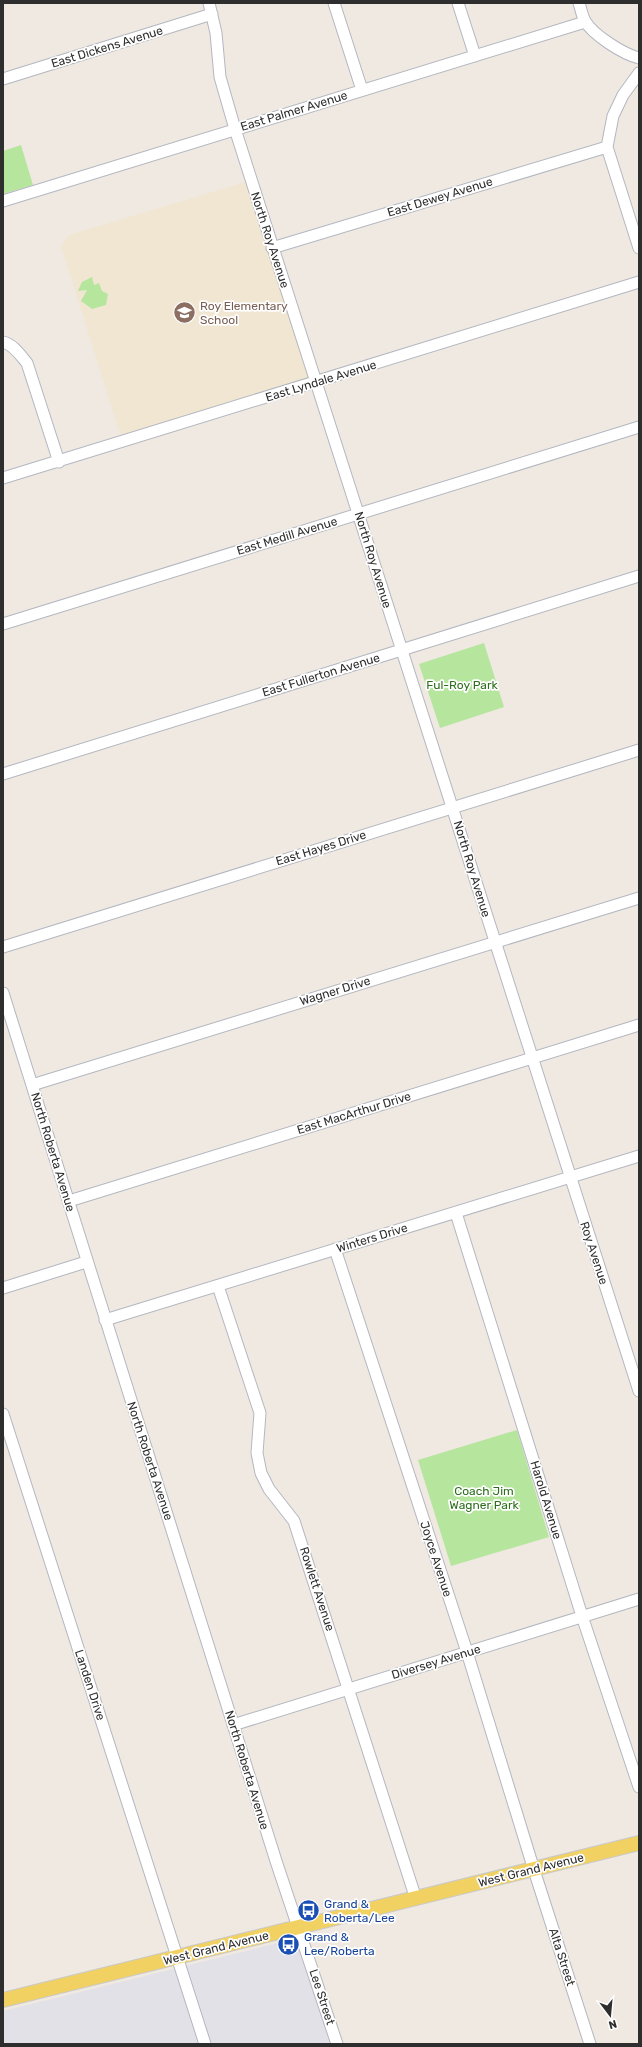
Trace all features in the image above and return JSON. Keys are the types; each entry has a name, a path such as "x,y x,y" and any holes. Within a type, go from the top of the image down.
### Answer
{"main road":[{"name":"West Grand Avenue","path":"3,2000 639,1843"}],"street":[{"path":"334,3 362,90"},
{"path":"458,3 475,56"},
{"path":"579,3 585,22 613,47 630,56 639,58"},
{"name":"East Dickens Avenue","path":"3,79 210,8"},
{"name":"North Roy Avenue","path":"210,8 216,33 220,77 235,129 550,1115"},
{"name":"East Palmer Avenue","path":"3,201 585,22"},
{"path":"639,73 623,95 613,116 607,147 639,248"},
{"name":"East Dewey Avenue","path":"272,248 607,147"},
{"name":"East Lyndale Avenue","path":"3,478 59,462 639,282"},
{"path":"3,342 18,352 27,363 59,462"},
{"name":"East Medill Avenue","path":"3,624 639,427"},
{"name":"East Fullerton Avenue","path":"3,774 639,576"},
{"name":"East Hayes Drive","path":"3,947 639,750"},
{"name":"Wagner Drive","path":"32,1085 639,898"},
{"name":"North Roberta Avenue","path":"3,993 69,1201 86,1262 276,1861 299,1928"},
{"name":"East MacArthur Drive","path":"69,1201 639,1025"},
{"name":"Roy Avenue","path":"550,1115 639,1391"},
{"name":"Winters Drive","path":"105,1320 639,1156"},
{"name":"Harold Avenue","path":"456,1213 582,1616 639,1787"},
{"name":"Joyce Avenue","path":"335,1249 467,1652 534,1870"},
{"path":"3,1288 86,1262"},
{"name":"Rowlett Avenue","path":"218,1286 260,1413 258,1453 261,1473 269,1489 294,1521 350,1688 416,1899"},
{"name":"Landen Drive","path":"3,1414 205,2044"},
{"name":"Diversey Avenue","path":"233,1724 639,1599"},
{"name":"Alta Street","path":"534,1870 590,2044"},
{"name":"Lee Street","path":"299,1928 337,2044"}],"shaded area":[{"name":"Roy Elementary School","path":"246,182 310,380 121,437 61,246 69,235"},
{"path":"302,1937 338,2044 3,2044 3,2011"}],"green space":[{"path":"21,145 33,185 3,194 3,151"},
{"path":"92,277 94,285 99,283 102,291 108,294 106,305 92,309 81,301 87,290 78,291 82,282"},
{"name":"Ful-Roy Park","path":"484,643 504,707 440,728 419,664"},
{"name":"Coach Jim Wagner Park","path":"517,1430 549,1537 451,1566 418,1460"}],"place":[{"name":"Roy Elementary School","path":"185,313"},
{"name":"Grand & Roberta/Lee","path":"309,1911"},
{"name":"Grand & Lee/Roberta","path":"289,1944"}]}
